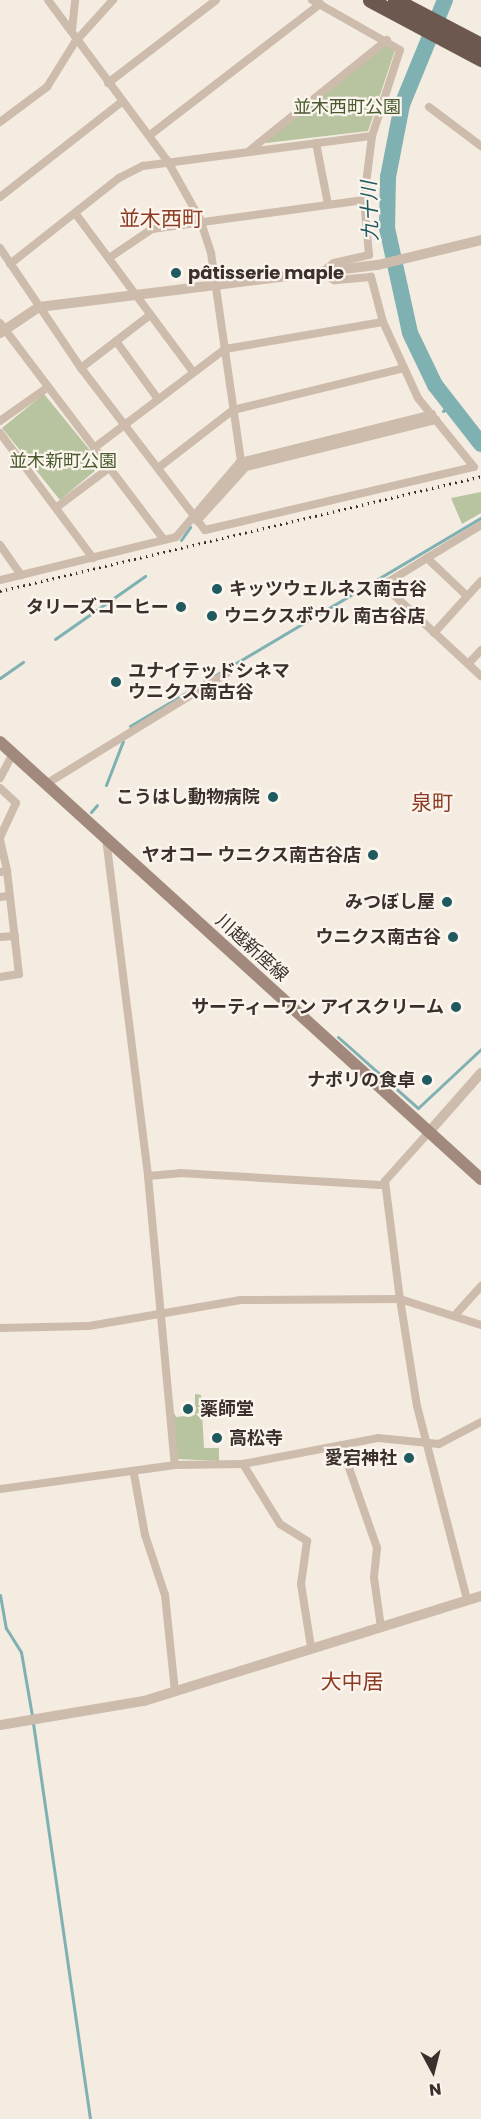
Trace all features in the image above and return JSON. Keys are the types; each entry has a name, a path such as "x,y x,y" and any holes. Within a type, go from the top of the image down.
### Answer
{"highway":[{"path":"370,0 413,16 453,37 481,58"},
{"path":"395,0 413,16"},
{"path":"453,37 481,45"}],"main road":[{"name":"川越新座線","path":"0,742 481,1179"}],"street":[{"path":"48,0 72,30"},
{"path":"75,0 72,30 75,42 150,135 167,160 200,219 215,286 241,466"},
{"path":"0,122 47,87 75,42 113,0"},
{"path":"108,83 216,0"},
{"path":"150,135 316,2 387,40 400,50 372,136 364,200 369,255 334,263 321,273"},
{"path":"249,151 387,40"},
{"path":"0,197 123,101"},
{"path":"429,107 481,146"},
{"path":"10,264 126,175 167,160 372,136"},
{"path":"316,143 328,204"},
{"path":"109,258 147,230 200,219 364,200"},
{"path":"75,213 193,372"},
{"path":"164,540 2,329 39,307 378,265 481,240"},
{"path":"0,248 81,368 195,518 208,530 474,467 434,417 404,368 383,322 371,277 334,279 321,273"},
{"path":"81,368 150,315"},
{"path":"94,448 225,349 383,322"},
{"path":"116,341 158,399"},
{"path":"158,468 233,410 404,368"},
{"path":"0,421 48,387"},
{"path":"0,580 176,537 241,466 434,417"},
{"path":"0,433 93,558"},
{"path":"57,507 109,468"},
{"path":"481,525 383,585 481,676"},
{"path":"0,545 21,575"},
{"path":"427,558 467,596"},
{"path":"434,633 481,581"},
{"path":"468,664 481,650"},
{"path":"46,784 229,672"},
{"path":"0,778 13,754"},
{"path":"0,788 16,803 0,839 5,896 15,936 20,974 0,977"},
{"path":"106,838 148,1176 175,1465"},
{"path":"0,938 15,936"},
{"path":"467,1600 426,1442 400,1299 385,1185 481,1073"},
{"path":"148,1176 180,1173 385,1185"},
{"path":"456,1314 481,1286"},
{"path":"0,1328 89,1326 160,1311 241,1300 400,1299 456,1314 481,1325"},
{"path":"0,1489 134,1474 175,1465 243,1464 378,1438 449,1442 481,1422"},
{"path":"341,1445 377,1548 374,1578 381,1627"},
{"path":"243,1464 280,1524 307,1542 301,1584 311,1647"},
{"path":"134,1474 145,1535 165,1595 176,1691"},
{"path":"0,1725 121,1707 481,1596"}],"green space":[{"name":"並木西町公園","path":"386,45 395,50 368,131 266,143 264,138"},
{"name":"並木新町公園","path":"44,394 102,465 60,500 2,428"},
{"path":"481,492 481,513 462,524 451,498"},
{"path":"195,1394 201,1395 204,1448 219,1448 219,1461 178,1459 170,1404 176,1417 195,1415"}],"waterway":[{"name":"九十川","path":"445,0 402,105 388,177 387,228 410,333 435,385 481,444"},
{"path":"443,411 450,405"},
{"path":"130,726 481,518"},
{"path":"181,540 190,527"},
{"path":"55,639 145,576"},
{"path":"0,678 23,662"},
{"path":"106,785 123,741"},
{"path":"91,812 97,805"},
{"path":"338,1037 418,1108 481,1049"},
{"path":"0,1595 6,1628 21,1652 32,1716"},
{"path":"33,1723 90,2119"}],"railway":[{"path":"0,591 481,476"}],"place":[{"name":"pâtisserie maple","path":"176,273"},
{"name":"キッツウェルネス南古谷","path":"217,589"},
{"name":"タリーズコーヒー","path":"181,607"},
{"name":"ウニクスボウル 南古谷店","path":"212,616"},
{"name":"ユナイテッドシネマ ウニクス南古谷","path":"116,682"},
{"name":"こうはし動物病院","path":"273,797"},
{"name":"ヤオコー ウニクス南古谷店","path":"373,855"},
{"name":"みつぼし屋","path":"447,902"},
{"name":"ウニクス南古谷","path":"453,937"},
{"name":"サーティーワン アイスクリーム","path":"456,1007"},
{"name":"ナポリの食卓","path":"427,1080"},
{"name":"薬師堂","path":"188,1409"},
{"name":"高松寺","path":"217,1438"},
{"name":"愛宕神社","path":"409,1458"}],"district":[{"name":"並木西町","path":"161,219"},
{"name":"泉町","path":"432,803"},
{"name":"大中居","path":"352,1682"}]}
